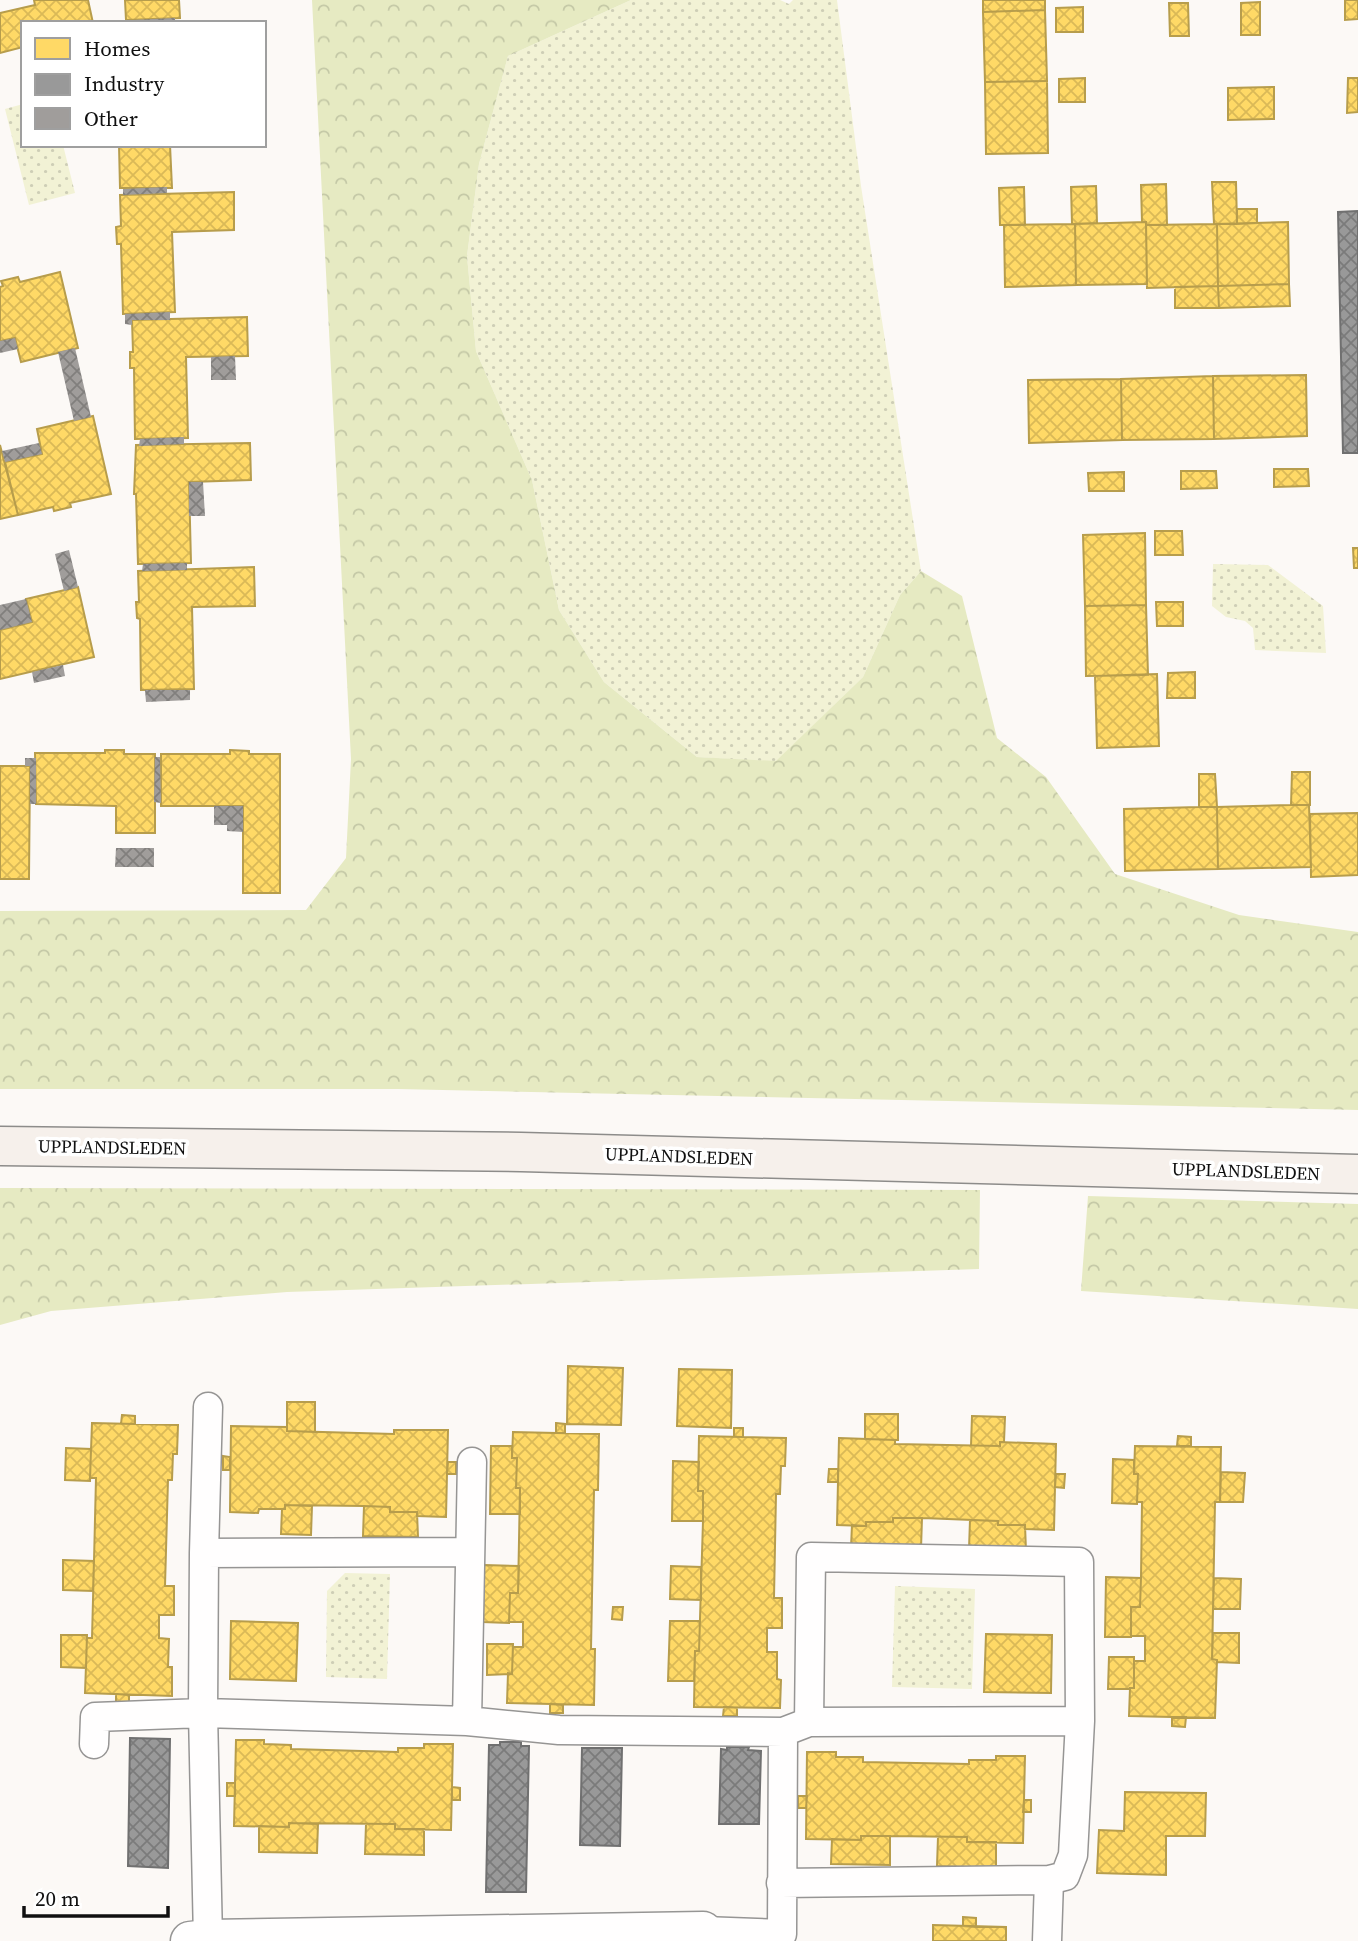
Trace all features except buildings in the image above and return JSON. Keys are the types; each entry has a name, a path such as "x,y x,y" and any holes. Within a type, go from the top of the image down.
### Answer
{"street":[{"name":"UPPLANDSLEDEN","path":"0,1146 521,1152 1358,1174"},
{"path":"199,1940 703,1931"}],"lane":[{"path":"199,1940 208,1407"},
{"path":"467,1721 472,1462"},
{"path":"204,1553 470,1552"},
{"path":"703,1931 782,1934 781,1883 811,1557 1079,1562 1080,1721 1073,1855 1065,1875 1049,1880 781,1883"},
{"path":"94,1744 95,1717 203,1713 467,1721 559,1730 1080,1721"},
{"path":"1047,1941 1049,1880"}],"green space":[{"path":"312,0 631,0 508,56 479,164 467,256 476,351 532,480 559,610 604,682 697,757 776,761 863,677 900,595 921,571 962,596 997,738 1046,777 1115,874 1239,915 1358,932 1358,1110 398,1089 0,1089 0,911 306,910 346,858 351,759"},
{"path":"631,0 780,0 789,4 793,0 837,0 861,186 921,571 900,595 863,677 776,762 697,757 604,682 559,610 532,480 476,351 467,256 479,164 508,56"},
{"path":"21,105 21,147 64,147 75,193 29,205 5,109"},
{"path":"1213,564 1268,565 1323,606 1326,653 1255,650 1253,628 1245,621 1226,617 1212,606"},
{"path":"0,1188 980,1190 979,1269 287,1292 51,1311 0,1325"},
{"path":"1088,1196 1358,1204 1358,1309 1081,1291"},
{"path":"345,1573 390,1574 387,1679 326,1677 327,1591"},
{"path":"895,1586 975,1589 972,1689 892,1687"}]}
